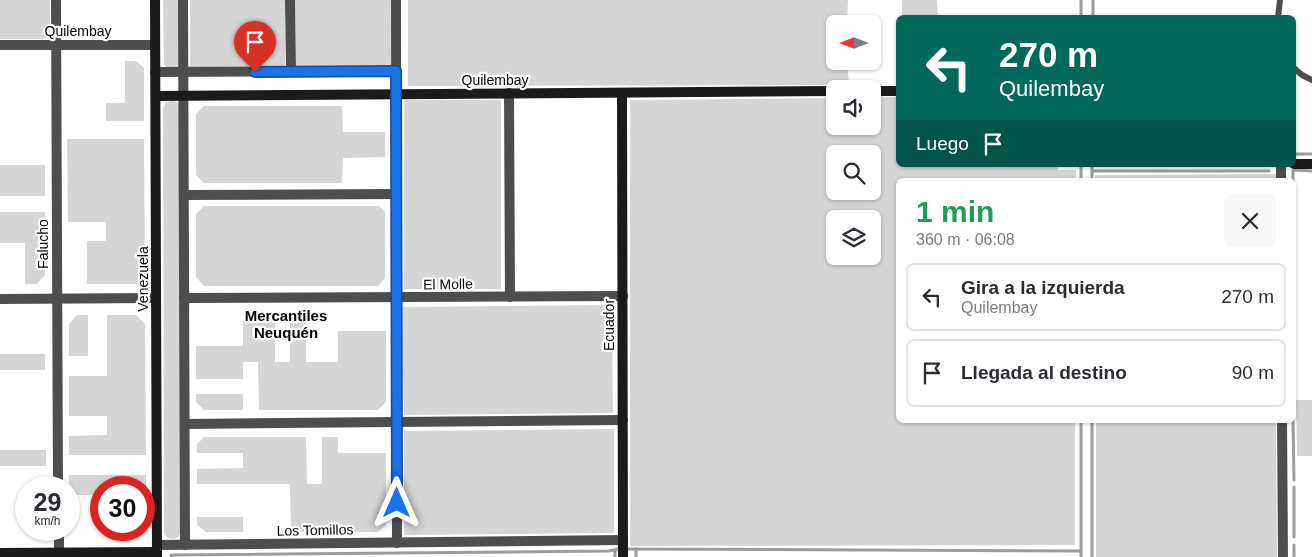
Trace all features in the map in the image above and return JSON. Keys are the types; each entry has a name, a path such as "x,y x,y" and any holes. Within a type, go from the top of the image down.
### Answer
{"street":[{"name":"Falucho","path":"56,0 58,476"},
{"name":"Venezuela","path":"155,0 157,552"},
{"path":"183,0 185,545"},
{"path":"290,0 291,72"},
{"path":"396,0 397,543"},
{"name":"Quilembay","path":"0,45 156,45"},
{"path":"156,72 396,71"},
{"name":"Quilembay","path":"156,96 826,91"},
{"path":"881,91 896,91"},
{"path":"509,93 510,297"},
{"name":"Ecuador","path":"622,93 623,557"},
{"path":"1296,164 1312,164"},
{"path":"184,195 396,194"},
{"name":"El Molle","path":"184,298 623,296"},
{"path":"0,299 156,298"},
{"path":"184,424 623,420"},
{"path":"1282,423 1283,557"},
{"name":"Los Tomillos","path":"0,553 157,552 185,545 623,540"},
{"path":"59,541 59,553"}],"lane":[{"path":"1278,15 1280,0"},
{"path":"1296,70 1312,80"}],"shaded area":[{"path":"0,0 50,0 50,32 48,36 43,39 0,39"},
{"path":"163,0 180,0 180,63 177,67 166,67 164,63"},
{"path":"190,0 285,0 285,66 190,67"},
{"path":"295,0 391,0 391,65 296,66"},
{"path":"408,0 848,0 847,15 826,15 826,70 848,70 849,80 826,80 826,85 408,86"},
{"path":"902,0 937,0 938,15 902,15"},
{"path":"125,61 136,61 144,68 144,121 106,121 106,103 125,103"},
{"path":"881,97 896,97 896,167 1058,167 1058,170 1076,170 1076,178 896,178 896,423 1075,423 1075,545 630,546 630,100 826,98 826,135 881,135"},
{"path":"404,100 501,100 501,289 404,289"},
{"path":"174,101 180,106 180,534 174,539 167,538 164,534 163,108 166,102"},
{"path":"204,106 342,106 343,132 385,132 385,157 343,158 342,183 204,183 196,175 196,114"},
{"path":"67,139 144,139 145,275 137,284 87,284 87,241 106,241 106,222 68,222"},
{"path":"0,165 45,165 45,196 0,196"},
{"path":"1276,174 1276,178 1095,178 1095,175"},
{"path":"204,206 379,206 385,212 385,278 378,286 204,286 196,277 196,214"},
{"path":"0,212 45,212 45,275 37,284 25,284 25,243 0,243"},
{"path":"612,305 613,413 404,415 402,307"},
{"path":"243,314 275,314 275,362 290,362 290,314 306,314 306,362 338,362 338,331 386,331 386,402 378,410 259,410 258,362 243,362 243,379 196,379 196,346 243,346"},
{"path":"77,315 88,315 88,356 69,356 69,324"},
{"path":"107,315 136,315 145,324 146,455 69,455 69,436 107,435 107,416 69,416 69,376 107,376"},
{"path":"0,354 45,354 45,370 0,370"},
{"path":"196,394 243,394 243,410 204,410 196,402"},
{"path":"1296,400 1312,400 1312,456 1297,456"},
{"path":"1096,423 1276,423 1277,557 1096,557"},
{"path":"614,429 614,533 404,535 404,431"},
{"path":"204,437 306,437 307,484 322,484 322,437 338,437 338,453 386,453 386,525 378,532 291,532 290,484 197,484 197,469 243,468 243,453 197,453 197,444"},
{"path":"0,450 46,450 46,466 0,466"},
{"path":"146,475 90,476 90,495 80,495 80,476 69,476"},
{"path":"197,517 243,517 243,532 206,532 197,525"}],"waterway":[{"path":"1081,0 1081,15"},
{"path":"1093,0 1093,15"},
{"path":"1296,154 1312,154"},
{"path":"1081,167 1081,178"},
{"path":"1092,167 1092,178"},
{"path":"1293,178 1293,170 1312,171"},
{"path":"1092,171 1269,171"},
{"path":"1081,423 1081,557"},
{"path":"1092,423 1092,557"},
{"path":"1293,423 1294,480"},
{"path":"1294,487 1294,537"},
{"path":"1294,545 1294,557"},
{"path":"172,557 171,555 609,551 618,549"},
{"path":"628,549 1081,551"},
{"path":"636,549 636,557"},
{"path":"615,550 615,557"}],"district":[{"name":"Mercantiles Neuquén","path":"286,324"}],"route":[{"path":"255,72 396,71 397,503"}]}
